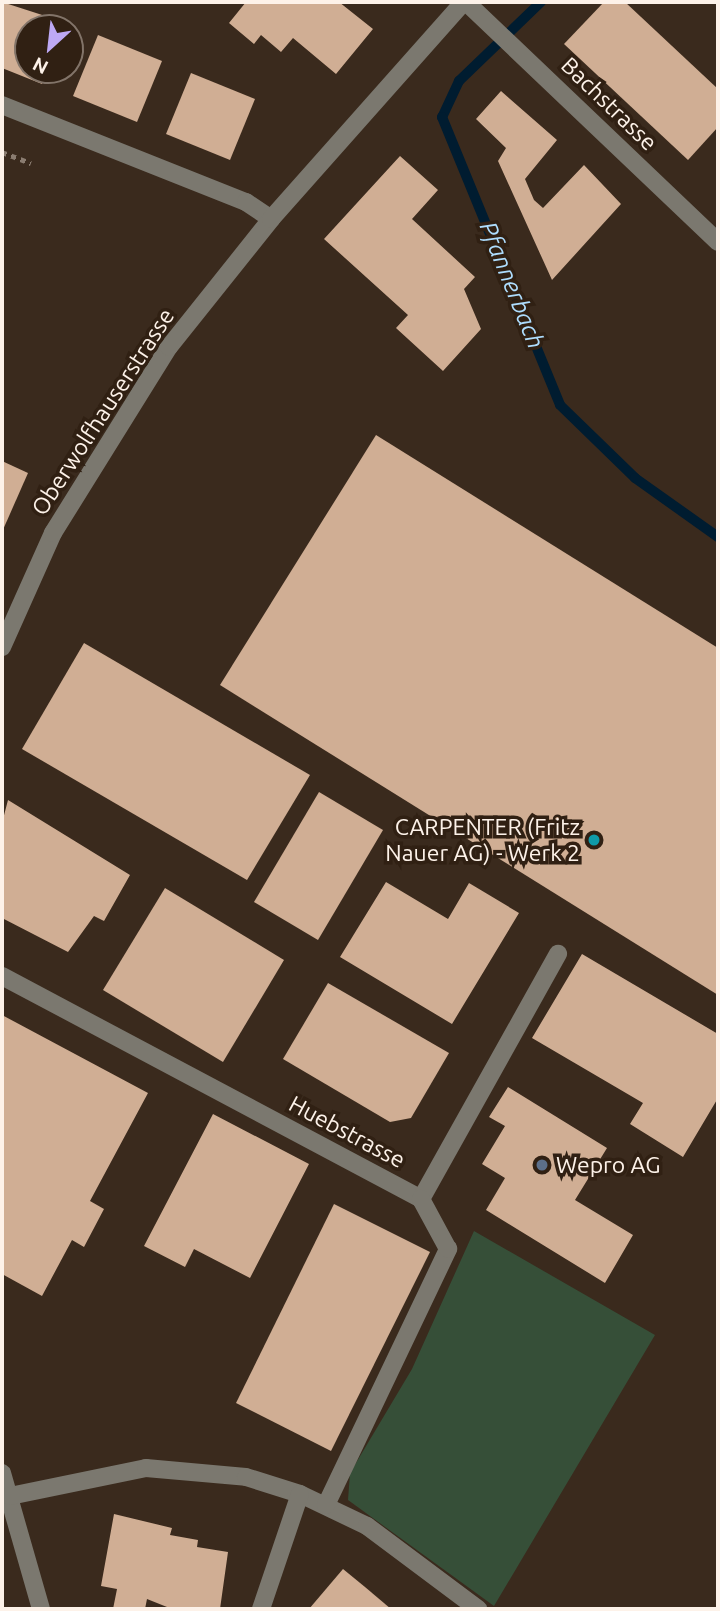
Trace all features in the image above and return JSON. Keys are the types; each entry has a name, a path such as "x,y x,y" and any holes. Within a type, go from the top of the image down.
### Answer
{"street":[{"name":"Bachstrasse","path":"465,2 718,242"},
{"name":"Oberwolfhauserstrasse","path":"2,647 53,533 134,400 271,219 465,2"},
{"path":"2,105 246,202 271,219"},
{"name":"Huebstrasse","path":"2,976 421,1199 558,954"},
{"path":"326,1505 449,1249 421,1199"},
{"path":"10,1496 146,1468 246,1477 300,1494 367,1526 478,1609"},
{"path":"2,1473 41,1609"},
{"path":"261,1609 300,1494"}],"path":[{"path":"2,152 31,163"}],"green space":[{"path":"474,1231 655,1335 494,1606 348,1500 350,1473 412,1369"}],"building":[{"path":"2,2 39,14 14,14 14,73 2,68"},
{"path":"246,2 339,2 373,29 336,74 293,38 281,52 261,35 254,44 229,23"},
{"path":"604,2 625,2 718,89 718,127 688,160 564,44"},
{"path":"98,35 162,61 137,122 73,96 78,84 84,84 84,69"},
{"path":"191,73 255,99 230,160 166,134"},
{"path":"501,91 557,140 525,179 534,200 543,208 584,165 621,204 552,280 498,161 506,148 476,119"},
{"path":"400,156 438,190 412,219 475,277 464,289 481,329 443,371 396,328 408,315 324,239"},
{"name":"CARPENTER (Fritz Nauer AG) - Werk 2","path":"376,435 718,648 718,995 220,685"},
{"path":"2,461 28,473 2,532"},
{"path":"84,643 310,775 247,880 22,749"},
{"path":"319,792 383,830 318,940 254,902"},
{"path":"8,800 130,875 104,921 94,916 68,952 2,918 2,823"},
{"path":"386,882 448,919 469,883 519,913 452,1024 340,957"},
{"path":"165,888 284,960 223,1062 103,990"},
{"path":"582,954 718,1034 718,1098 683,1157 630,1124 643,1103 532,1038"},
{"path":"328,983 449,1053 411,1118 390,1122 283,1059"},
{"path":"2,1015 148,1093 90,1201 104,1209 84,1247 72,1240 42,1296 2,1274"},
{"path":"508,1087 607,1148 575,1200 633,1235 605,1283 486,1210 505,1178 482,1164 505,1126 489,1117"},
{"path":"213,1114 309,1164 250,1278 194,1249 185,1267 144,1246"},
{"path":"334,1204 430,1252 331,1451 236,1403"},
{"path":"114,1514 172,1528 170,1535 198,1540 197,1547 228,1552 220,1609 172,1609 147,1599 145,1609 113,1609 117,1589 101,1586"},
{"path":"343,1569 365,1587 391,1609 309,1609"}],"waterway":[{"name":"Pfannerbach","path":"541,2 459,81 442,117 560,405 635,478 718,537"}],"place":[{"name":"CARPENTER (Fritz Nauer AG) - Werk 2","path":"594,840"},
{"name":"Wepro AG","path":"542,1165"}]}
